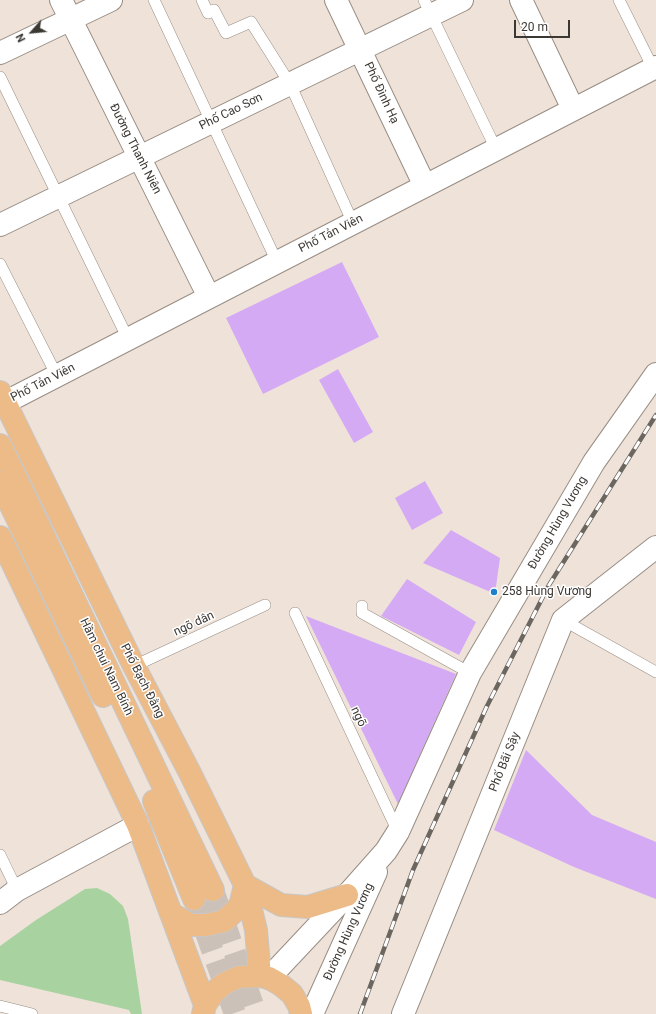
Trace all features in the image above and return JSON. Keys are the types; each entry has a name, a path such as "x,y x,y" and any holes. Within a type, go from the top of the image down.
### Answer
{"main road":[{"name":"Phố Bạch Đằng","path":"3,397 134,666 190,772 245,885 265,977"},
{"name":"Hầm chui Nam Bính","path":"0,445 203,894 162,817 0,482"},
{"path":"0,537 138,825 172,914 204,1009"},
{"path":"172,914 190,925 206,925 224,921 240,906 245,885 281,905 308,906 347,895"},
{"path":"204,1009 214,992 225,983 239,977 265,977 281,985 292,994 299,1006 301,1014"}],"street":[{"name":"Đường Thanh Niên","path":"61,0 209,297"},
{"path":"0,53 111,0"},
{"name":"Phố Đình Hạ","path":"336,0 425,186"},
{"name":"Phố Cao Sơn","path":"0,225 360,50 427,8 462,0"},
{"path":"521,0 573,109"},
{"name":"Phố Tản Viên","path":"3,397 57,376 655,67"},
{"name":"Đường Hùng Vương","path":"312,1014 386,851 398,832 470,673 594,462 656,374"},
{"name":"Phố Bãi Sậy","path":"404,1014 563,620 656,547"},
{"path":"0,903 17,890 138,825"},
{"name":"Đường Hùng Vương","path":"265,977 347,895 386,851"}],"lane":[{"path":"154,0 277,262"},
{"path":"202,0 208,13 214,10 226,33 251,22 290,84 353,223"},
{"path":"619,0 655,67"},
{"path":"427,8 496,149"},
{"path":"0,77 128,339"},
{"path":"0,264 57,376"},
{"name":"ngõ dân","path":"134,666 265,605"},
{"path":"362,606 362,613 470,673"},
{"name":"ngõ","path":"295,613 398,832"},
{"path":"563,620 656,672"},
{"path":"0,855 17,890"},
{"path":"0,1006 32,1014"}],"green space":[{"path":"97,888 110,894 123,906 128,919 142,1014 131,1014 129,1010 0,980 0,946 36,920 85,889"}],"building":[{"path":"342,262 379,337 263,394 226,318"},
{"path":"338,369 373,432 354,443 319,380"},
{"path":"425,481 443,513 412,530 395,498"},
{"path":"451,530 500,558 495,594 423,563"},
{"path":"407,579 476,622 459,655 381,616"},
{"path":"306,616 456,674 398,804"},
{"path":"526,750 592,815 656,842 656,899 574,867 494,830"}],"tunnel":[{"path":"213,890 256,1014"},
{"path":"194,899 235,1014"}],"railway":[{"path":"360,1014 413,870 487,706 549,585 656,415"}],"place":[{"name":"258 Hùng Vương","path":"494,592"}]}
